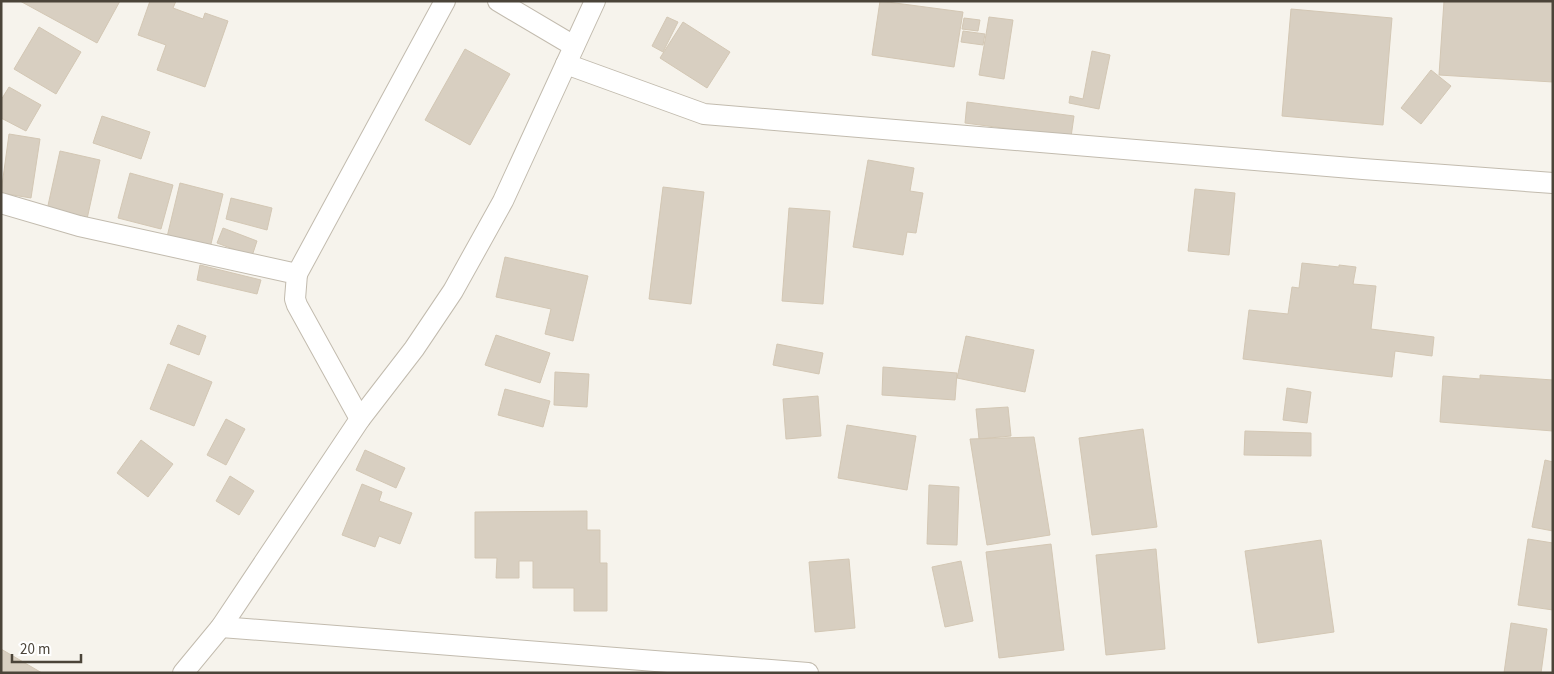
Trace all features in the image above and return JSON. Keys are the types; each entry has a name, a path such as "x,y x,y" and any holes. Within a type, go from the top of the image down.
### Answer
{"street":[{"path":"360,419 297,305 295,299 297,274 445,1"},
{"path":"498,1 574,46"},
{"path":"184,673 221,626 360,419 414,349 453,291 503,201 595,1"},
{"path":"566,64 704,114 1553,183"},
{"path":"1,203 79,226 297,274"},
{"path":"221,626 808,673"}],"building":[{"path":"20,1 120,1 97,43"},
{"path":"150,1 176,1 173,8 203,19 205,13 228,21 205,87 157,70 166,45 138,35"},
{"path":"880,1 963,12 954,67 872,55"},
{"path":"1444,1 1553,1 1553,82 1439,75"},
{"path":"1291,9 1392,18 1383,125 1282,116"},
{"path":"667,17 678,22 663,52 652,46"},
{"path":"989,17 1013,20 1004,79 979,75"},
{"path":"964,18 980,20 978,31 962,29"},
{"path":"683,22 730,52 707,88 660,58"},
{"path":"39,27 81,52 56,94 14,69"},
{"path":"963,31 985,34 983,45 961,42"},
{"path":"465,49 510,74 470,145 425,120"},
{"path":"1092,51 1110,55 1099,109 1069,103 1070,96 1083,99"},
{"path":"1431,70 1451,86 1421,124 1401,108"},
{"path":"9,87 41,105 26,131 1,118 1,100"},
{"path":"967,102 1074,116 1071,137 965,123"},
{"path":"102,116 150,132 141,159 93,143"},
{"path":"9,134 40,139 31,198 1,193"},
{"path":"60,151 100,160 87,219 47,210"},
{"path":"868,160 914,168 910,191 923,193 916,233 907,232 903,255 853,247"},
{"path":"130,173 173,185 161,229 118,218"},
{"path":"180,183 223,194 210,248 167,237"},
{"path":"663,187 704,192 691,304 649,299"},
{"path":"1195,189 1235,193 1229,255 1188,251"},
{"path":"231,198 272,208 267,230 226,219"},
{"path":"789,208 830,211 823,304 782,301"},
{"path":"223,228 257,241 252,256 217,243"},
{"path":"505,257 588,276 573,341 545,334 551,309 496,297"},
{"path":"1302,263 1356,267 1353,284 1376,286 1371,329 1434,337 1432,356 1395,351 1392,377 1243,359 1249,310 1288,314 1292,287 1299,288"},
{"path":"200,265 261,280 257,294 197,280"},
{"path":"178,325 206,336 199,355 170,344"},
{"path":"496,335 550,353 540,383 485,365"},
{"path":"966,336 1034,350 1025,392 957,378"},
{"path":"777,344 823,353 819,374 773,365"},
{"path":"168,364 212,382 194,426 150,409"},
{"path":"883,367 957,373 955,400 882,395"},
{"path":"555,372 589,374 587,407 554,405"},
{"path":"1480,375 1553,380 1553,431 1440,422 1443,376 1480,379"},
{"path":"1287,388 1311,392 1307,423 1283,420"},
{"path":"505,389 550,401 543,427 498,415"},
{"path":"818,396 821,436 786,439 783,399"},
{"path":"1008,407 1011,436 979,439 976,409"},
{"path":"226,419 245,429 226,465 207,455"},
{"path":"847,425 916,436 907,490 838,478"},
{"path":"1143,429 1157,527 1092,535 1079,438"},
{"path":"1245,431 1311,433 1311,456 1244,455"},
{"path":"1034,437 1050,535 987,545 970,439"},
{"path":"141,440 173,464 148,497 117,473"},
{"path":"365,450 405,468 396,488 356,470"},
{"path":"1545,460 1553,462 1553,531 1532,527"},
{"path":"230,476 254,491 239,515 216,501"},
{"path":"362,484 382,492 379,501 412,513 400,544 379,536 375,547 342,535"},
{"path":"929,485 959,487 957,545 927,544"},
{"path":"587,511 587,530 600,530 600,563 607,563 607,611 574,611 574,588 533,588 533,561 519,561 519,578 496,578 497,558 475,558 475,512"},
{"path":"1528,539 1553,543 1553,610 1518,605"},
{"path":"1321,540 1334,632 1258,643 1245,551"},
{"path":"1051,544 1064,650 999,658 986,552"},
{"path":"1156,549 1165,649 1106,655 1096,555"},
{"path":"849,559 855,628 815,632 809,562"},
{"path":"961,561 973,621 945,627 932,567"},
{"path":"1511,623 1547,629 1541,673 1504,673"},
{"path":"1,649 42,673 1,673"}]}
